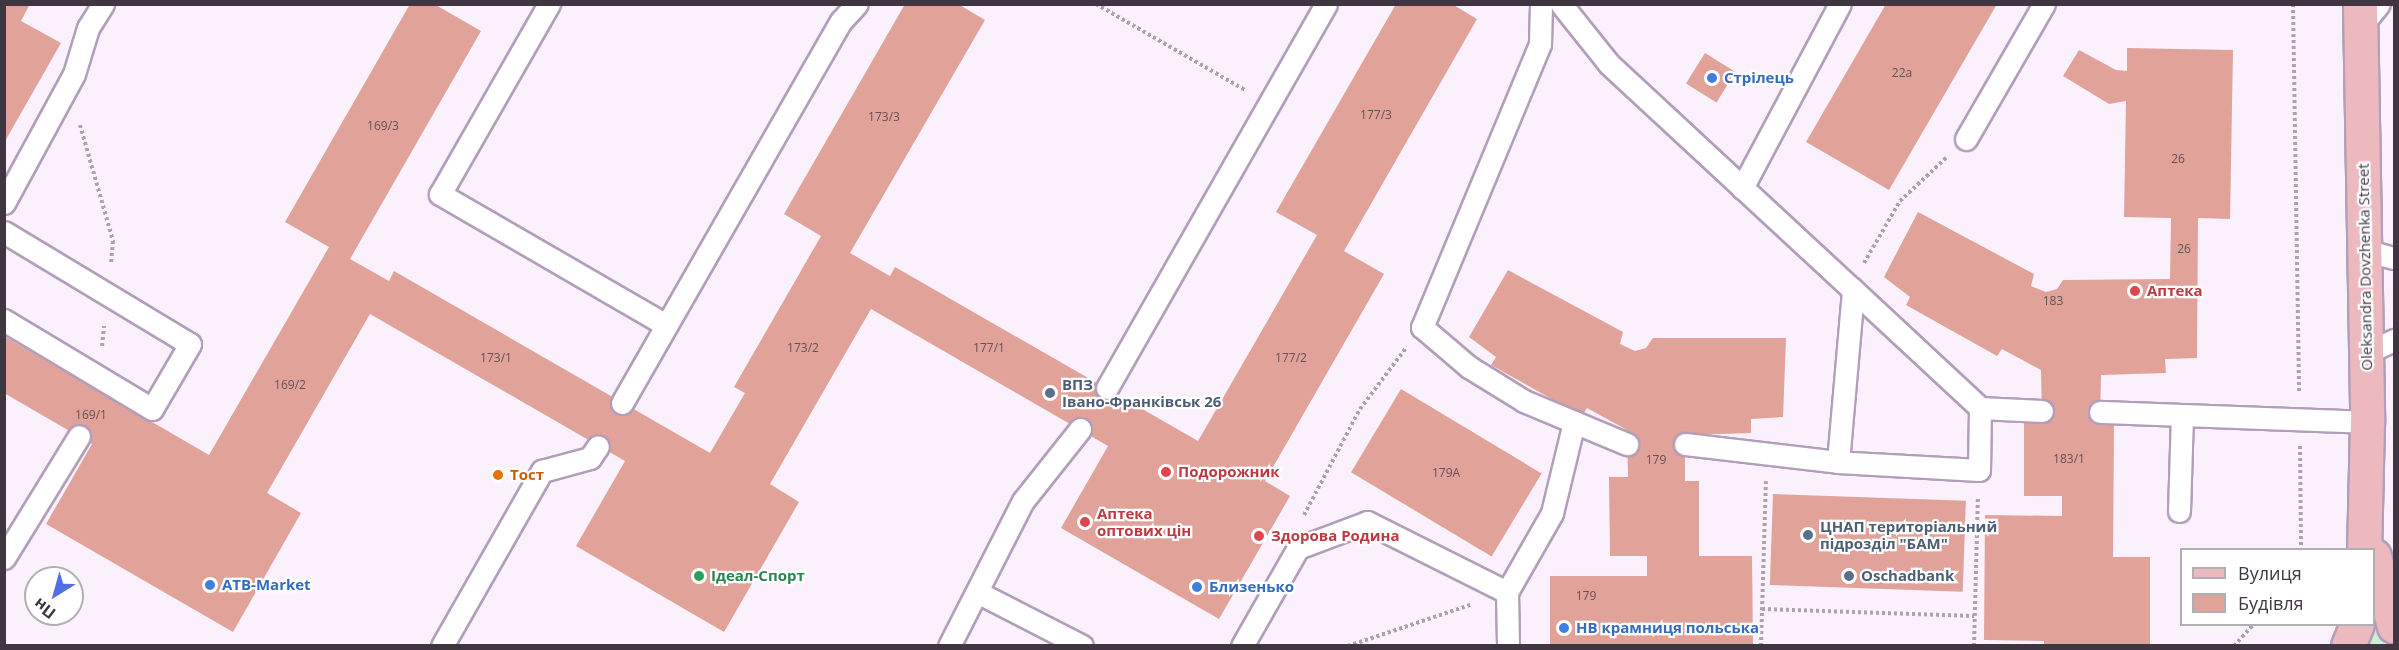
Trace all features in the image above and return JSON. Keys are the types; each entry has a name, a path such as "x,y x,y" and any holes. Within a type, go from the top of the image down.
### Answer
{"main road":[{"name":"Oleksandra Dovzhenka Street","path":"2367,12 2379,254 2380,347 2367,422 2369,546"},
{"name":"Oleksandra Dovzhenka Street","path":"2375,565 2394,626"},
{"path":"2348,645 2356,626"}],"lane":[{"path":"4,202 68,85 88,28 103,4"},
{"path":"549,4 440,194 666,325"},
{"path":"622,403 841,21 857,4"},
{"path":"1107,388 1326,4"},
{"path":"1541,4 1540,44 1422,327 1469,367 1524,401 1627,444"},
{"path":"1562,4 1609,64 1980,408 2042,411"},
{"path":"1742,188 1840,4"},
{"path":"1966,139 2044,4"},
{"path":"4,232 190,344 152,409 103,384 4,320"},
{"path":"1838,462 1851,289"},
{"path":"1685,444 1838,462 1978,470 1980,408"},
{"path":"2100,412 2367,422"},
{"path":"2179,511 2182,416"},
{"path":"1508,645 1507,592 1552,513 1574,422"},
{"path":"949,645 1023,501 1080,429"},
{"path":"4,558 79,436"},
{"path":"442,645 542,471 590,458 598,446"},
{"path":"1242,645 1298,548 1367,522 1507,592"},
{"path":"977,592 1082,645"}],"path":[{"path":"1096,4 1270,104"},
{"path":"2293,4 2301,548"},
{"path":"68,85 113,241 103,384"},
{"path":"1851,289 1900,201 1966,139"},
{"path":"1298,548 1305,508 1360,409 1422,327"},
{"path":"1761,645 1766,453"},
{"path":"1974,645 1978,470"},
{"path":"1348,645 1507,592"},
{"path":"1762,609 1974,616"},
{"path":"2234,645 2252,626"}],"green space":[{"path":"2375,592 2378,632 2385,645 2360,646 2367,626 2375,626"}],"building":[{"path":"4,4 30,4 21,21 61,43 4,143"},
{"path":"410,4 434,4 481,31 350,259 389,281 394,271 710,453 745,393 734,387 821,236 784,214 905,4 958,4 985,20 850,253 890,276 895,267 1198,441 1317,235 1276,212 1396,4 1452,4 1477,19 1344,251 1384,274 1265,481 1290,496 1219,619 1061,528 1108,446 871,309 770,484 799,502 724,632 576,546 625,461 370,314 267,493 301,513 233,632 46,524 92,444 4,393 4,336 209,455 329,247 285,222"},
{"path":"1886,4 1997,4 1889,190 1806,142"},
{"path":"2127,48 2233,50 2230,219 2198,218 2197,358 2165,359 2166,373 2101,375 2100,422 2114,422 2113,557 2150,557 2150,646 2044,646 2044,641 1984,640 1985,515 2062,516 2062,496 2024,496 2024,417 2042,417 2041,370 2002,349 1997,356 1906,305 1910,297 1884,277 1918,212 2034,274 2031,286 2046,292 2057,289 2063,280 2170,279 2171,218 2124,217 2126,101 2109,104 2063,76 2079,50 2116,70 2127,71"},
{"name":"Стрілець","path":"1705,53 1736,72 1716,103 1686,84"},
{"path":"1508,270 1623,332 1620,344 1635,351 1646,348 1653,338 1786,338 1783,417 1751,419 1751,433 1685,435 1685,481 1699,481 1699,556 1752,556 1753,646 1550,646 1550,576 1647,576 1647,556 1610,556 1609,477 1628,477 1627,430 1587,408 1582,416 1491,365 1496,357 1469,337"},
{"path":"1401,389 1542,473 1492,557 1351,472"},
{"path":"1773,494 1966,501 1963,592 1770,585"}],"place":[{"name":"Стрілець","path":"1712,78"},
{"name":"Аптека","path":"2135,291"},
{"name":"ВПЗ Івано-Франківськ 26","path":"1050,393"},
{"name":"Подорожник","path":"1166,472"},
{"name":"Тост","path":"498,475"},
{"name":"Аптека оптових цін","path":"1085,522"},
{"name":"ЦНАП територіальний підрозділ \"БАМ\"","path":"1808,535"},
{"name":"Здорова Родина","path":"1259,536"},
{"name":"Ідеал-Спорт","path":"699,576"},
{"name":"Oschadbank","path":"1849,576"},
{"name":"ATB-Market","path":"210,585"},
{"name":"Близенько","path":"1197,587"},
{"name":"НВ крамниця польська","path":"1564,628"}]}
